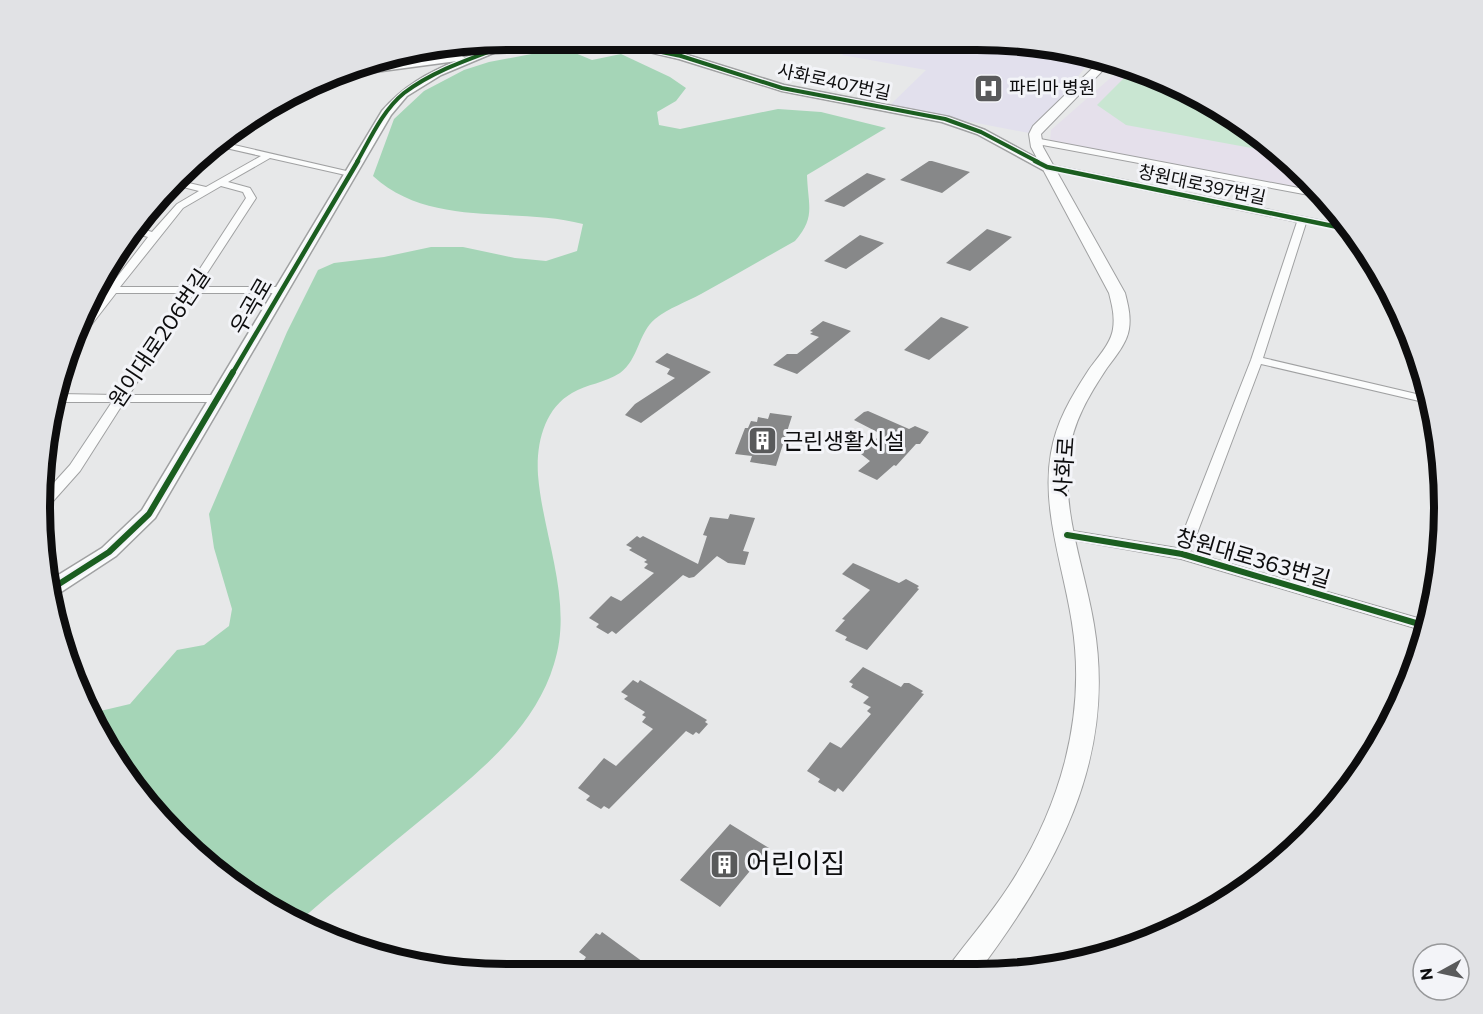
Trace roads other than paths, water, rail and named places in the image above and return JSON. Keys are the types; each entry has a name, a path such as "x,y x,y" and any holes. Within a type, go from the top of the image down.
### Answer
{"main road":[{"path":"1035,141 1036,129 1100,67"},
{"name":"사화로","path":"967,964 1018,896 1045,849 1077,764 1086,724 1089,684 1087,647 1058,492 1060,455 1065,429 1073,411 1121,331 1122,314 1111,281 1047,167 1035,141"}],"street":[{"path":"378,68 490,53 497,50"},
{"name":"사화로407번길","path":"652,50 681,56 782,88 945,119 981,132 1047,167"},
{"name":"우곡로","path":"56,586 109,552 149,514 377,125 403,94 437,74 490,53"},
{"path":"1035,141 1309,193"},
{"path":"226,146 350,173"},
{"path":"90,319 180,206 267,156"},
{"name":"창원대로397번길","path":"1047,167 1339,228"},
{"name":"원이대로206번길","path":"50,496 75,468 251,198 247,190 219,183"},
{"path":"182,184 205,190"},
{"path":"1182,554 1257,360 1302,221"},
{"path":"141,232 154,236"},
{"path":"106,287 114,290 281,290"},
{"path":"1257,360 1420,398"},
{"path":"63,398 217,399"},
{"name":"창원대로363번길","path":"1067,535 1182,554 1418,624"}],"waterway":[{"path":"411,60 480,50"}],"place":[{"name":"파티마 병원","path":"988,88"},
{"name":"근린생활시설","path":"762,441"},
{"name":"어린이집","path":"725,864"}]}
